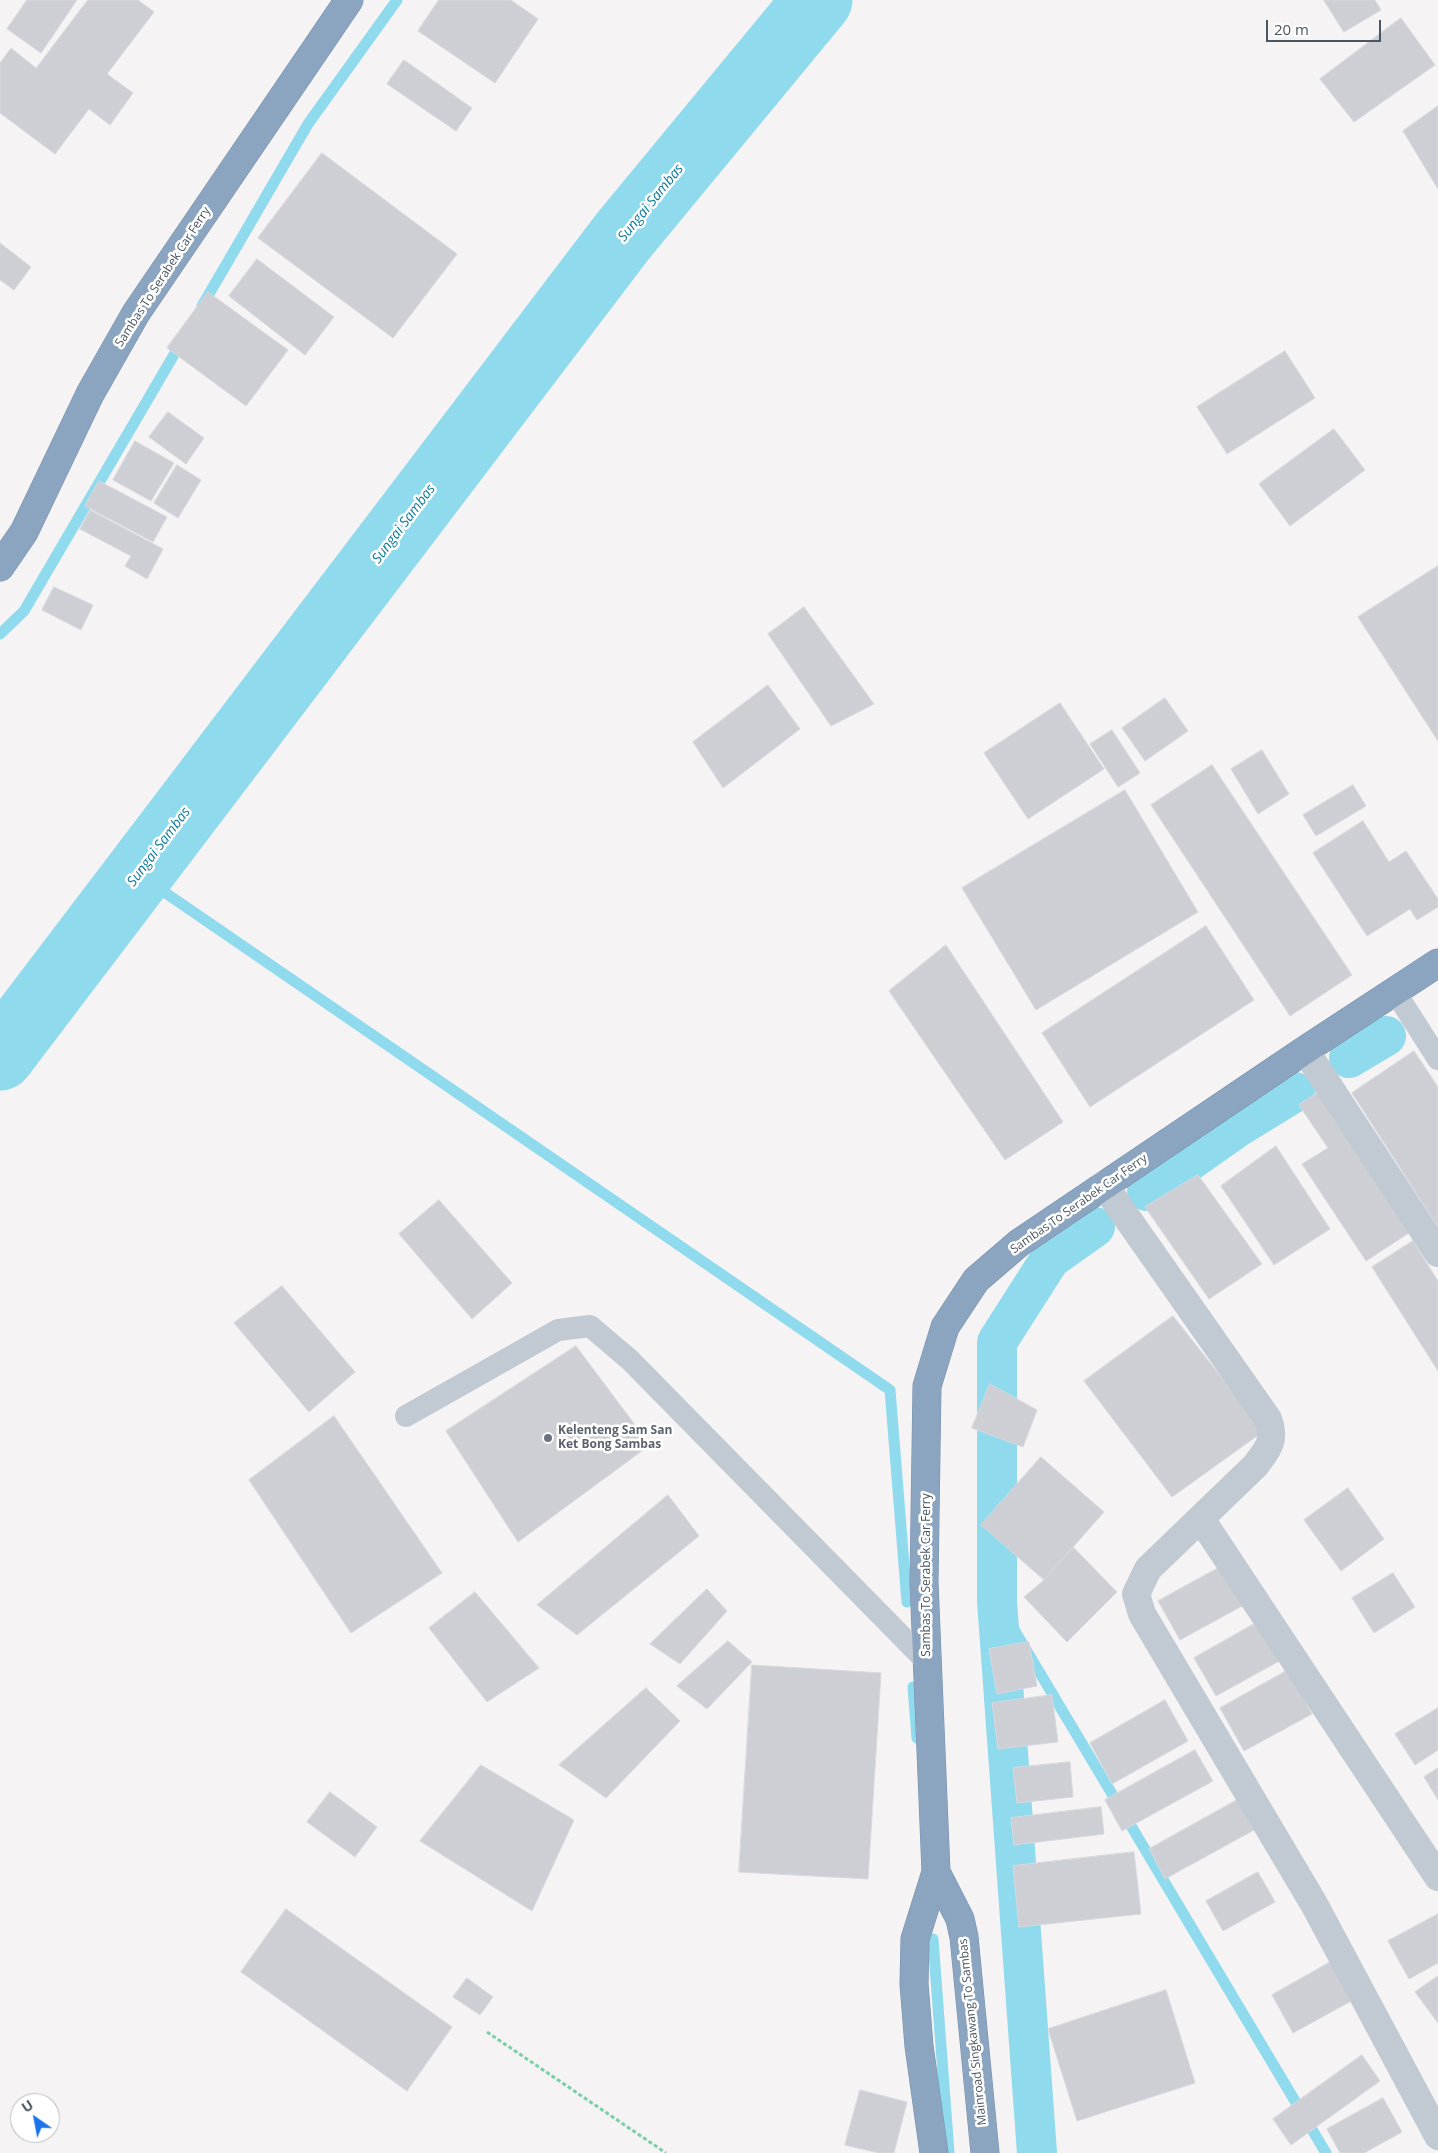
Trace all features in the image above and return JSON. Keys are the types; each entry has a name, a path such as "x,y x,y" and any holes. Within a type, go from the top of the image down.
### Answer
{"highway":[{"name":"Sambas To Serabek Car Ferry","path":"0,567 24,532 90,394 136,313 349,0"},
{"name":"Sambas To Serabek Car Ferry","path":"936,1872 924,1582 927,1386 945,1327 976,1280 1019,1243 1394,990 1438,963"},
{"path":"934,2153 922,2074 914,1984 915,1939 936,1872"},
{"name":"Mainroad Singkawang To Sambas","path":"936,1872 960,1919 964,1938 985,2153"}],"street":[{"path":"1305,1050 1438,1253"},
{"path":"1104,1185 1268,1420 1272,1430 1268,1449 1259,1460 1148,1569 1136,1594 1142,1614 1314,1904 1438,2136"},
{"path":"1201,1519 1438,1877"}],"lane":[{"path":"1394,990 1438,1059"},
{"path":"406,1416 558,1330 590,1326 630,1360 928,1662"}],"path":[{"path":"487,2032 666,2153"}],"building":[{"path":"27,0 77,0 41,53 7,29"},
{"path":"88,0 138,0 154,12 107,74 133,93 110,125 89,109 55,154 0,113 0,63 11,48 36,68"},
{"path":"439,0 511,0 538,19 495,83 418,31"},
{"path":"1324,0 1375,0 1381,10 1344,32"},
{"path":"1401,18 1435,65 1354,122 1320,79"},
{"path":"404,60 472,108 456,131 387,84"},
{"path":"1438,106 1438,189 1403,131"},
{"path":"322,153 457,254 393,338 258,238"},
{"path":"0,243 31,267 14,290 0,280"},
{"path":"257,259 334,317 305,355 229,296"},
{"path":"208,292 288,350 246,406 167,348"},
{"path":"1285,351 1315,398 1227,454 1197,407"},
{"path":"168,412 204,438 186,464 149,437"},
{"path":"1334,429 1365,470 1290,526 1259,484"},
{"path":"135,441 174,463 151,501 113,480"},
{"path":"177,465 201,480 178,518 154,503"},
{"path":"99,481 167,517 153,542 85,506"},
{"path":"90,510 163,549 147,579 125,566 131,556 80,529"},
{"path":"1438,566 1438,741 1358,617"},
{"path":"54,587 93,605 81,630 42,610"},
{"path":"804,607 874,704 831,726 768,634"},
{"path":"768,685 800,729 723,788 693,742"},
{"path":"1165,698 1188,731 1145,761 1122,728"},
{"path":"1060,703 1104,769 1028,819 984,753"},
{"path":"1112,730 1140,773 1118,787 1090,744"},
{"path":"1262,750 1289,794 1258,814 1231,769"},
{"path":"1212,765 1352,975 1290,1016 1151,805"},
{"path":"1353,785 1366,806 1316,836 1303,815"},
{"path":"1125,790 1198,912 1036,1010 962,888"},
{"path":"1363,821 1389,862 1406,851 1438,899 1438,907 1417,920 1410,909 1367,936 1313,853"},
{"path":"1206,926 1254,1000 1090,1107 1042,1033"},
{"path":"946,945 1063,1122 1005,1160 889,991"},
{"path":"1414,1051 1438,1087 1438,1227 1352,1093"},
{"path":"1320,1091 1412,1231 1366,1261 1302,1164 1328,1148 1299,1105"},
{"path":"1276,1146 1330,1229 1274,1265 1221,1186"},
{"path":"1198,1175 1262,1264 1209,1299 1145,1207"},
{"path":"439,1200 512,1283 472,1319 399,1234"},
{"path":"1413,1241 1438,1281 1438,1371 1372,1267"},
{"path":"282,1286 355,1372 309,1412 234,1323"},
{"path":"1173,1316 1264,1431 1172,1497 1084,1381"},
{"name":"Kelenteng Sam San Ket Bong Sambas","path":"576,1346 650,1445 518,1542 446,1431"},
{"path":"990,1384 1037,1410 1023,1447 972,1428"},
{"path":"334,1416 442,1573 351,1633 249,1480"},
{"path":"1041,1457 1104,1512 1044,1580 981,1525"},
{"path":"1348,1488 1384,1539 1341,1571 1304,1520"},
{"path":"668,1495 699,1536 577,1635 537,1605"},
{"path":"1073,1547 1117,1592 1067,1642 1024,1597 1044,1580"},
{"path":"1222,1566 1244,1605 1180,1640 1158,1601"},
{"path":"1393,1573 1415,1607 1374,1633 1352,1598"},
{"path":"707,1589 727,1611 680,1664 650,1644"},
{"path":"475,1592 539,1668 487,1702 429,1628"},
{"path":"1261,1620 1283,1659 1216,1696 1194,1658"},
{"path":"728,1641 752,1662 707,1709 677,1686"},
{"path":"1029,1642 1037,1686 997,1694 989,1649"},
{"path":"752,1665 881,1673 868,1879 739,1872"},
{"path":"1288,1670 1312,1714 1244,1751 1220,1708"},
{"path":"646,1688 680,1721 606,1798 559,1765"},
{"path":"1052,1695 1058,1742 998,1749 992,1703"},
{"path":"1165,1700 1188,1741 1112,1784 1090,1743"},
{"path":"1438,1708 1438,1750 1415,1765 1395,1734"},
{"path":"1195,1750 1213,1781 1122,1831 1105,1800"},
{"path":"1070,1762 1073,1797 1017,1803 1013,1768"},
{"path":"481,1765 574,1820 532,1911 420,1841"},
{"path":"1438,1768 1438,1800 1424,1777"},
{"path":"330,1792 377,1827 355,1857 307,1822"},
{"path":"1237,1800 1254,1830 1165,1879 1149,1849"},
{"path":"1101,1807 1104,1834 1014,1845 1011,1818"},
{"path":"1134,1852 1141,1914 1019,1927 1013,1866"},
{"path":"1258,1872 1275,1902 1223,1931 1206,1901"},
{"path":"286,1909 452,2027 407,2091 241,1972"},
{"path":"1438,1914 1438,1963 1409,1979 1388,1941"},
{"path":"1334,1960 1355,1999 1293,2033 1272,1995"},
{"path":"1438,1976 1438,2023 1415,1992"},
{"path":"467,1978 493,1997 480,2015 453,1997"},
{"path":"1166,1990 1195,2083 1077,2121 1048,2029"},
{"path":"1362,2055 1380,2081 1291,2145 1273,2119"},
{"path":"860,2090 907,2102 894,2153 879,2153 845,2145"},
{"path":"1383,2098 1402,2132 1364,2153 1340,2153 1327,2129"}],"waterway":[{"path":"202,306 308,124 397,0"},
{"name":"Sungai Sambas","path":"0,1056 623,236 818,0"},
{"path":"0,634 24,611 182,341"},
{"path":"138,874 890,1390 907,1602"},
{"path":"1349,1058 1386,1036"},
{"path":"1147,1191 1238,1127 1295,1092"},
{"path":"1037,2153 997,1601 997,1342 1050,1259 1095,1227"},
{"path":"997,1601 1326,2153"},
{"path":"913,1687 917,1738"},
{"path":"933,1939 949,2153"}],"place":[{"name":"Kelenteng Sam San Ket Bong Sambas","path":"548,1438"}]}
